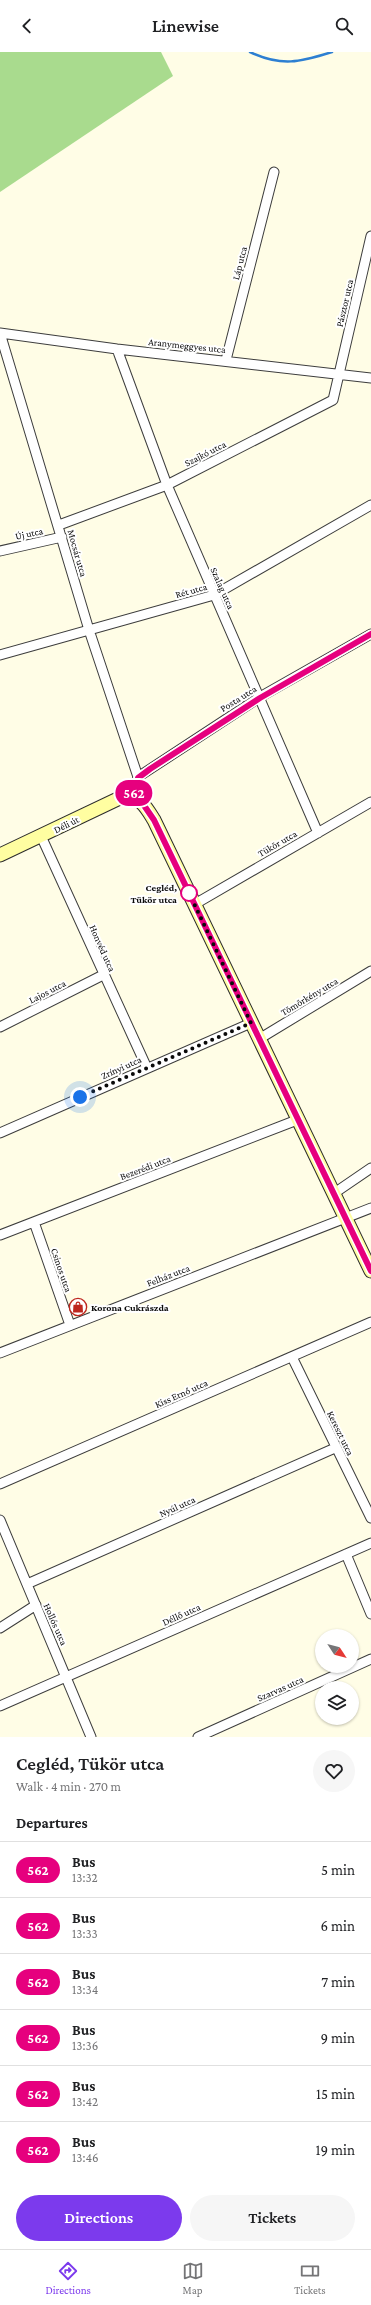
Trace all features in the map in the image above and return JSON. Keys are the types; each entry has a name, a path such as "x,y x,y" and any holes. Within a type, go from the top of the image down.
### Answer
{"main road":[{"name":"Déli út","path":"0,856 124,796 133,796"},
{"path":"133,796 141,801 154,820 297,1120 371,1271"}],"street":[{"name":"Láp utca","path":"226,360 274,172"},
{"name":"Pásztor utca","path":"339,375 371,236"},
{"name":"Aranymeggyes utca","path":"0,333 117,349 226,360 371,378"},
{"name":"Mocsár utca","path":"0,333 59,525 89,630 138,778"},
{"name":"Szalag utca","path":"117,349 167,485 318,833"},
{"name":"Szajkó utca","path":"59,525 167,485 333,400 339,375"},
{"name":"Rét utca","path":"0,655 214,595 371,505"},
{"name":"Új utca","path":"0,551 62,537"},
{"name":"Posta utca","path":"138,778 260,698 371,634"},
{"path":"133,796 138,778"},
{"name":"Tükör utca","path":"194,904 371,802"},
{"name":"Honvéd utca","path":"41,836 103,975 147,1068"},
{"name":"Tömörkény utca","path":"259,1039 371,971"},
{"name":"Lajos utca","path":"0,1027 103,975"},
{"name":"Zrínyi utca","path":"0,1133 251,1023"},
{"name":"Bezerédi utca","path":"0,1235 297,1120"},
{"path":"333,1194 371,1168"},
{"name":"Felház utca","path":"0,1353 371,1208"},
{"name":"Csinos utca","path":"34,1222 70,1325"},
{"name":"Kiss Ernő utca","path":"0,1484 371,1322"},
{"name":"Kereszt utca","path":"292,1357 335,1448 371,1518"},
{"name":"Nyúl utca","path":"27,1584 335,1448"},
{"name":"Hollós utca","path":"0,1521 67,1676 91,1737"},
{"name":"Déllő utca","path":"0,1706 371,1543"},
{"path":"346,1554 371,1614"},
{"path":"0,1628 36,1605"},
{"name":"Szarvas utca","path":"198,1737 371,1659"}],"green space":[{"path":"0,52 161,52 173,76 0,192"}],"waterway":[{"path":"250,52 261,57 282,61 300,60 332,52"}],"bus line":[{"name":"562","path":"371,634 260,698 188,743 138,778 133,796 141,801 154,820 371,1271"}],"place":[{"name":"Cegléd, Tükör utca","path":"189,893"},
{"name":"Korona Cukrászda","path":"78,1307"}],"route":[{"path":"80,1097 251,1023 189,893"}]}
